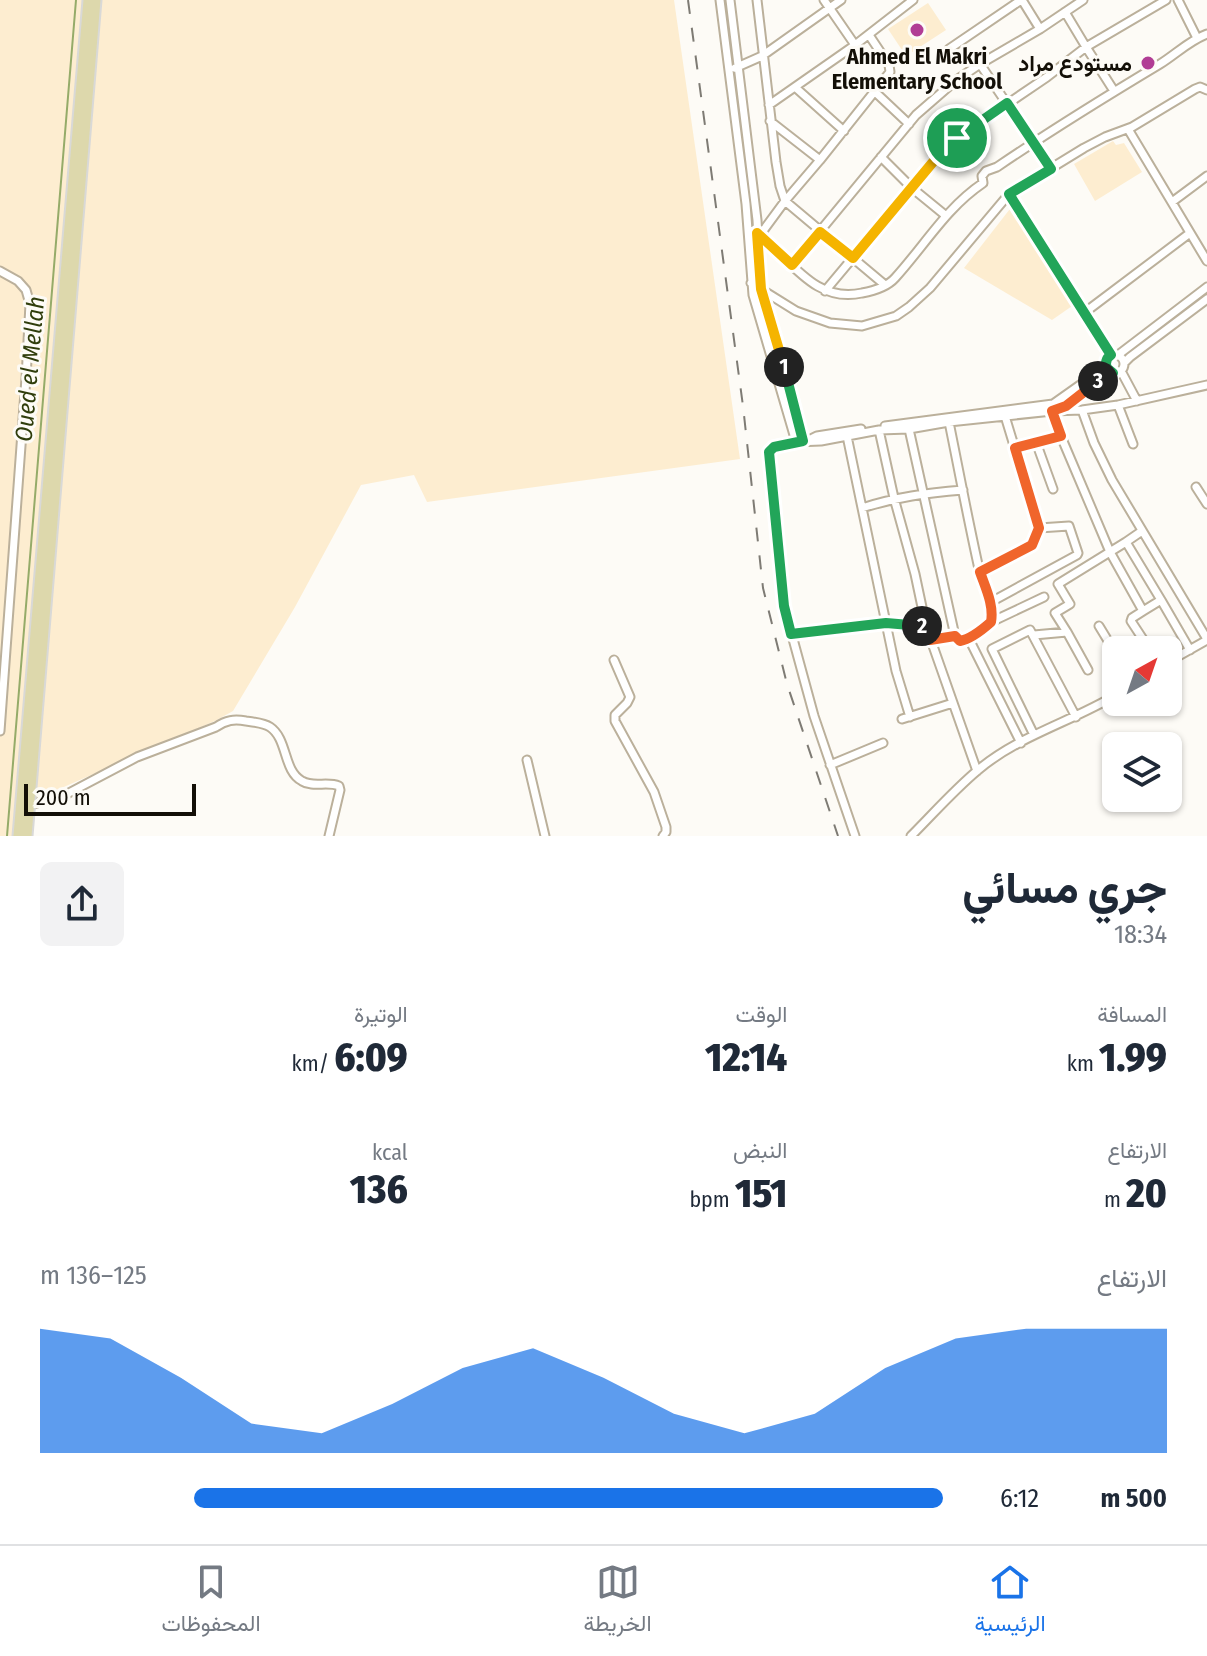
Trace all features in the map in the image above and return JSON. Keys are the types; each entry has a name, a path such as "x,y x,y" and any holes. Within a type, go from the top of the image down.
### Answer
{"main road":[{"path":"18,836 88,0"},
{"path":"27,836 96,0"}],"street":[{"path":"720,0 748,229 751,283 760,324 803,441"},
{"path":"730,0 759,234 761,289 803,441"},
{"path":"730,71 762,56 827,4 841,0"},
{"path":"769,105 913,0"},
{"path":"949,49 1022,0 1040,29"},
{"path":"792,265 909,124 942,91 1083,0"},
{"path":"825,291 933,162 957,138 1086,47 1166,0"},
{"path":"1178,0 1197,38"},
{"path":"760,2 762,56 770,121 785,201 885,285"},
{"path":"827,4 855,45"},
{"path":"1065,12 1114,91"},
{"path":"748,229 759,234 811,283 825,291 848,296 874,290 890,283 945,215 983,183 982,176 986,171 1207,34"},
{"path":"759,234 890,70 869,35"},
{"path":"980,64 1051,169"},
{"path":"751,283 796,311 830,323 862,326 896,316 930,288 1009,194 1096,141 1128,129 1195,89 1200,87 1207,90"},
{"path":"796,88 844,131"},
{"path":"874,91 909,124"},
{"path":"770,121 820,160"},
{"path":"1128,129 1207,261"},
{"path":"881,157 945,215"},
{"path":"1172,202 1207,176"},
{"path":"1009,194 1112,357"},
{"path":"1084,313 1190,233"},
{"path":"0,271 18,281 26,290 30,304 0,731"},
{"path":"855,836 814,716 784,606 769,452 773,447 815,436 1053,404 1207,287"},
{"path":"1052,411 1066,406 1119,369 1130,357 1207,299"},
{"path":"1112,357 1107,368 1119,369"},
{"path":"1112,357 1123,358 1119,369 1137,401"},
{"path":"803,441 949,422 1082,410 1207,386"},
{"path":"1118,405 1133,444"},
{"path":"1082,410 1112,480 1207,639 1182,654"},
{"path":"1052,411 1110,552 1143,611"},
{"path":"980,572 1032,545 1039,528 1005,416"},
{"path":"949,422 980,572 991,602 991,622"},
{"path":"909,429 955,636 960,641 969,639 991,622 1044,597"},
{"path":"879,430 930,640 977,771"},
{"path":"847,436 906,718 953,703"},
{"path":"1015,448 1061,436"},
{"path":"1036,442 1053,489"},
{"path":"1196,487 1207,504"},
{"path":"862,508 894,498 963,490"},
{"path":"991,602 1077,555 1068,525 1039,528"},
{"path":"1088,670 1055,613 1070,604 1058,584 1142,531"},
{"path":"1126,542 1190,650"},
{"path":"1141,636 1132,618 1161,600"},
{"path":"791,634 886,623 926,626"},
{"path":"1099,626 1105,636"},
{"path":"1034,735 992,649 1030,630 1076,717"},
{"path":"1034,635 1067,632"},
{"path":"930,640 955,636"},
{"path":"969,639 1021,743"},
{"path":"614,660 630,697 614,717 654,792 666,827 663,836"},
{"path":"911,836 977,771 1034,735 1102,703"},
{"path":"30,805 65,795 137,757 223,722 238,720 269,726 274,730 292,771 303,782 339,786 329,836"},
{"path":"830,765 883,743"},
{"path":"527,760 545,836"}],"shaded area":[{"path":"0,0 674,0 740,459 427,502 414,475 361,485 295,607 233,711 34,800 31,836 0,836"},
{"name":"Ahmed El Makri Elementary School","path":"928,3 946,30 906,56 888,29"},
{"path":"1113,141 1116,145 1124,143 1142,172 1095,201 1074,164"},
{"path":"1013,205 1075,304 1052,320 964,268"}],"waterway":[{"name":"Oued el Mellah","path":"7,836 76,0"}],"railway":[{"path":"688,0 743,406 763,588 787,684 838,836"}],"place":[{"name":"Ahmed El Makri Elementary School","path":"917,30"},
{"name":"مستودع مراد","path":"1148,63"}],"route":[{"path":"1007,103 1034,142 1051,169 1009,194 1111,355 1106,364 1113,373 1066,406 1052,411 1061,436 1015,448 1039,528 1032,545 980,572 991,602 993,618 987,626 963,641 955,636 930,640 926,626 886,623 791,634 784,606 769,452 774,447 803,441 761,289 757,233 792,265 820,232 853,258 933,162 957,138 1007,103"}]}
